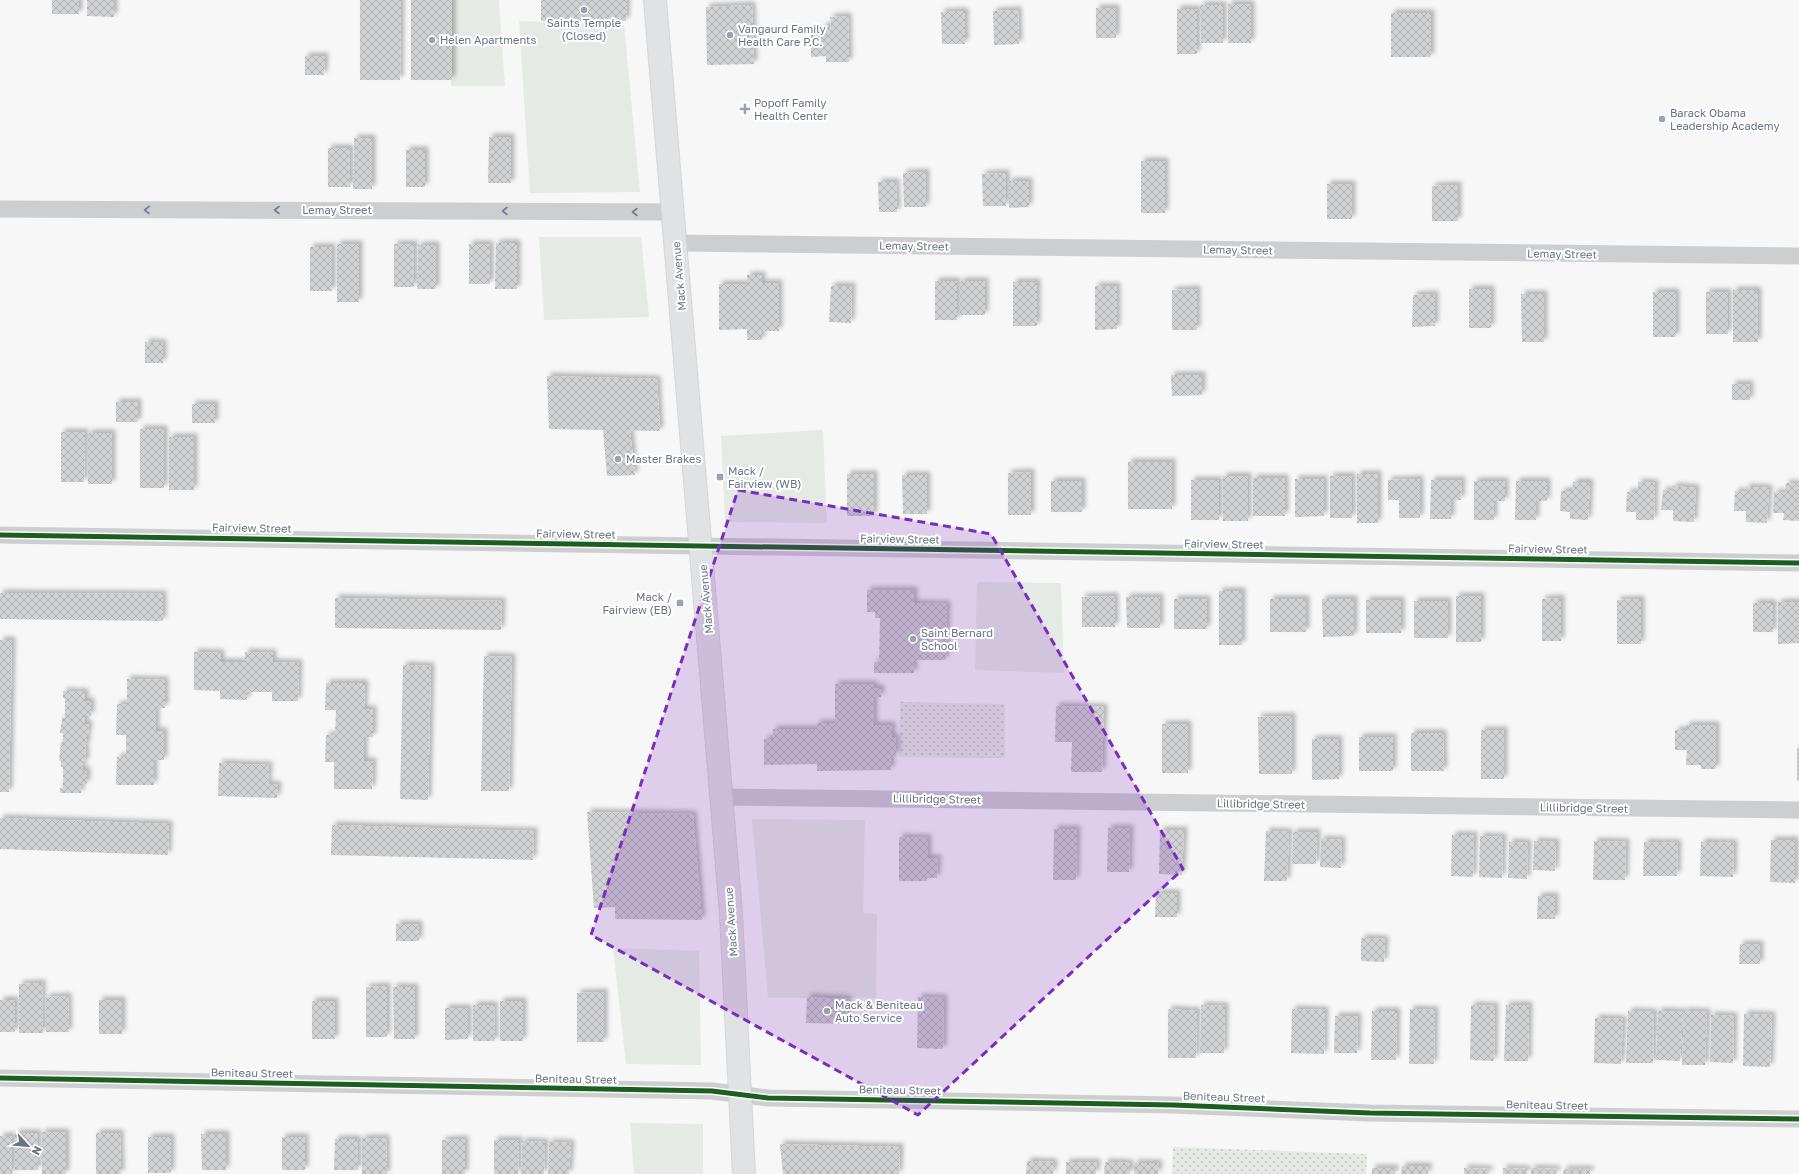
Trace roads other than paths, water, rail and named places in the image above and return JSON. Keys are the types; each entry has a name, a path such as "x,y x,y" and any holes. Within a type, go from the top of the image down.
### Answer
{"main road":[{"name":"Mack Avenue","path":"656,0 731,914 744,1174"}],"street":[{"name":"Lemay Street","path":"0,209 674,212"},
{"name":"Lemay Street","path":"676,243 1799,256"},
{"name":"Fairview Street","path":"0,535 1799,563"},
{"name":"Lillibridge Street","path":"722,797 1799,810"},
{"name":"Beniteau Street","path":"0,1078 712,1092 768,1098 1166,1105 1378,1113 1799,1119"}],"place":[{"name":"Saints Temple (Closed)","path":"584,10"},
{"name":"Vangaurd Family Health Care P.C.","path":"730,35"},
{"name":"Helen Apartments","path":"432,40"},
{"name":"Popoff Family Health Center","path":"745,109"},
{"name":"Barack Obama Leadership Academy","path":"1662,119"},
{"name":"Master Brakes","path":"618,459"},
{"name":"Mack / Fairview (WB)","path":"720,477"},
{"name":"Mack / Fairview (EB)","path":"680,603"},
{"name":"Saint Bernard School","path":"913,639"},
{"name":"Mack & Beniteau Auto Service","path":"827,1011"}]}
